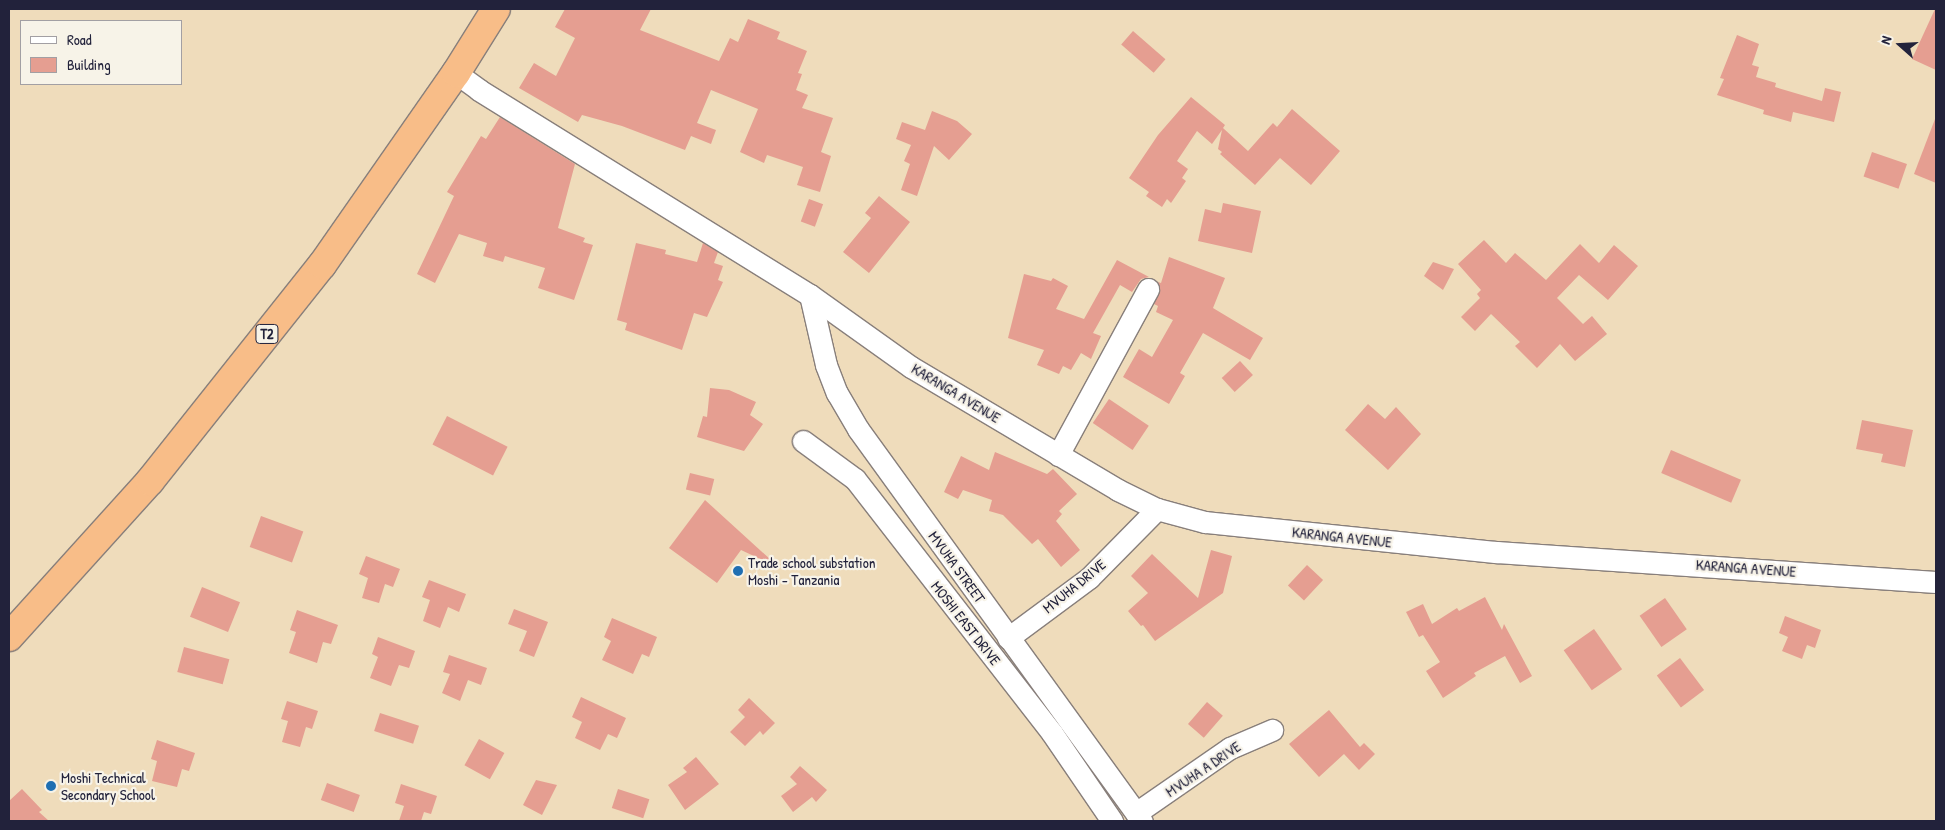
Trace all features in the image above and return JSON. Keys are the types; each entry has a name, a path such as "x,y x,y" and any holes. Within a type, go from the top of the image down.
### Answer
{"highway":[{"name":"T2","path":"9,636 150,481 322,265 456,73 496,9"}],"street":[{"name":"KARANGA AVENUE","path":"456,73 480,90 810,295 911,367 1118,490 1157,509 1205,522 1496,552 1936,582"},
{"path":"1058,454 1148,289"},
{"name":"MVUHA STREET","path":"810,295 826,365 836,393 858,429 1139,817"},
{"name":"MOSHI EAST DRIVE","path":"803,441 855,479 1046,726 1112,821"},
{"name":"MVUHA DRIVE","path":"1008,638 1089,578 1157,509"},
{"name":"MVUHA A DRIVE","path":"1139,817 1230,748 1272,730"}],"building":[{"path":"565,9 651,9 640,30 719,61 730,38 738,42 748,19 780,32 777,39 807,51 798,73 802,74 796,90 808,95 802,108 833,118 821,152 831,156 820,192 797,185 803,167 767,155 764,163 740,152 758,109 711,90 697,123 716,130 711,144 691,136 685,150 622,126 582,115 578,122 519,88 534,63 556,76 575,38 555,27"},
{"path":"1936,9 1936,70 1912,59"},
{"path":"1133,31 1165,59 1154,73 1121,45"},
{"path":"1737,35 1759,44 1752,65 1759,67 1756,77 1776,83 1775,87 1822,101 1825,88 1841,92 1834,122 1793,112 1791,122 1763,114 1764,110 1717,95 1724,79 1720,78"},
{"path":"1191,97 1225,125 1223,128 1248,151 1273,123 1277,127 1292,109 1340,151 1311,185 1280,158 1255,185 1220,154 1222,152 1218,149 1222,130 1212,144 1197,131 1177,161 1188,169 1182,178 1186,181 1171,203 1167,199 1162,207 1146,196 1149,192 1129,178 1158,135"},
{"path":"932,111 957,121 972,134 949,160 934,146 917,196 901,190 910,164 904,161 911,145 896,139 902,122 925,130"},
{"path":"500,117 575,164 558,228 585,238 583,242 593,245 574,300 538,288 545,268 505,256 503,262 483,256 487,243 459,234 435,283 417,274 454,196 447,192 481,136 486,139"},
{"path":"1936,119 1936,183 1914,174"},
{"path":"1872,152 1907,164 1899,189 1864,177"},
{"path":"879,196 910,222 869,273 843,252 871,218 865,213"},
{"path":"809,199 823,204 815,227 801,222"},
{"path":"1223,203 1261,211 1252,253 1198,241 1205,209 1221,213"},
{"path":"1484,240 1506,263 1515,253 1546,280 1580,244 1599,263 1614,245 1638,266 1608,300 1579,275 1557,298 1583,324 1592,316 1607,334 1575,361 1560,344 1537,368 1515,346 1520,342 1491,314 1475,331 1461,317 1480,298 1477,294 1481,290 1458,264"},
{"path":"636,243 666,250 665,254 697,262 703,243 718,252 714,263 723,266 718,280 723,282 707,317 694,313 682,350 625,330 627,323 617,320"},
{"path":"1169,257 1225,278 1213,308 1263,338 1250,360 1203,333 1180,373 1185,376 1169,404 1123,377 1139,349 1152,357 1173,320 1156,312 1158,306 1154,304 1160,289 1158,282 1161,283"},
{"path":"1117,260 1149,277 1141,279 1132,292 1120,285 1093,333 1101,336 1091,359 1081,353 1071,370 1063,366 1059,374 1037,365 1044,350 1008,338 1024,274 1051,281 1053,278 1068,286 1056,309 1084,319"},
{"path":"1433,262 1454,269 1443,290 1424,276"},
{"path":"1240,361 1253,375 1235,392 1222,378"},
{"path":"710,388 729,390 756,402 750,415 763,424 744,451 697,437 703,416 707,417"},
{"path":"1109,399 1149,426 1133,450 1093,423"},
{"path":"1368,404 1385,419 1396,407 1421,434 1388,470 1345,430"},
{"path":"447,416 508,447 493,475 432,445"},
{"path":"1862,420 1913,430 1905,467 1881,462 1883,454 1856,449"},
{"path":"1671,450 1741,480 1731,503 1661,473"},
{"path":"995,452 1047,474 1053,469 1077,494 1059,511 1062,514 1056,521 1080,550 1061,567 1038,539 1032,544 1003,515 989,511 992,500 963,490 958,499 944,492 961,456 989,470"},
{"path":"690,473 714,479 710,496 686,489"},
{"path":"705,500 771,560 769,563 741,550 717,583 669,548"},
{"path":"261,516 303,531 292,562 250,547"},
{"path":"1211,550 1232,556 1223,593 1155,641 1143,625 1141,626 1128,611 1148,593 1131,576 1152,554 1198,598"},
{"path":"366,556 400,569 393,587 385,584 379,603 362,598 368,578 359,574"},
{"path":"1307,565 1323,580 1304,600 1288,585"},
{"path":"429,580 466,594 459,612 448,607 440,628 423,621 430,600 422,597"},
{"path":"202,587 240,602 228,632 190,617"},
{"path":"1485,597 1502,630 1504,624 1532,676 1520,683 1505,656 1474,673 1476,676 1443,698 1426,671 1440,662 1423,635 1419,637 1406,612 1423,604 1432,624 1457,608 1459,611"},
{"path":"1665,598 1687,629 1661,647 1640,616"},
{"path":"514,609 548,622 534,657 519,651 527,631 508,624"},
{"path":"297,610 338,625 331,644 323,642 317,663 289,653 296,632 290,630"},
{"path":"1785,616 1821,630 1815,648 1807,645 1802,659 1782,651 1788,637 1779,633"},
{"path":"612,618 657,637 649,657 642,654 633,674 602,660 611,641 604,637"},
{"path":"1594,629 1622,669 1592,690 1564,650"},
{"path":"378,637 415,651 409,668 399,665 391,686 370,678 378,657 372,654"},
{"path":"184,647 229,659 223,684 177,672"},
{"path":"449,655 487,668 481,685 468,680 460,701 442,693 450,674 443,672"},
{"path":"1680,658 1704,690 1681,707 1657,675"},
{"path":"581,697 626,718 617,738 608,734 600,750 575,738 582,722 572,717"},
{"path":"749,698 775,723 763,735 760,731 745,746 730,732 745,717 738,710"},
{"path":"287,701 318,711 312,729 306,727 300,747 282,742 288,721 281,719"},
{"path":"1207,702 1223,716 1204,738 1188,724"},
{"path":"1329,710 1360,747 1364,743 1375,754 1359,770 1344,754 1319,777 1289,744"},
{"path":"380,713 419,726 413,744 374,731"},
{"path":"479,739 504,753 490,779 464,765"},
{"path":"157,740 195,753 189,771 182,769 177,787 152,781 157,761 151,759"},
{"path":"696,757 719,784 685,810 668,785 687,772 683,768"},
{"path":"800,766 827,790 816,802 812,797 793,812 781,796 797,784 790,777"},
{"path":"536,780 557,785 542,815 523,805"},
{"path":"327,783 360,795 354,812 321,800"},
{"path":"401,784 437,796 431,814 424,812 421,821 399,821 404,806 395,803"},
{"path":"22,789 42,810 39,812 49,821 9,821 9,801"},
{"path":"618,789 649,799 643,818 612,808"}],"place":[{"name":"Trade school substation Moshi - Tanzania","path":"738,571"},
{"name":"Moshi Technical Secondary School","path":"51,786"}]}
